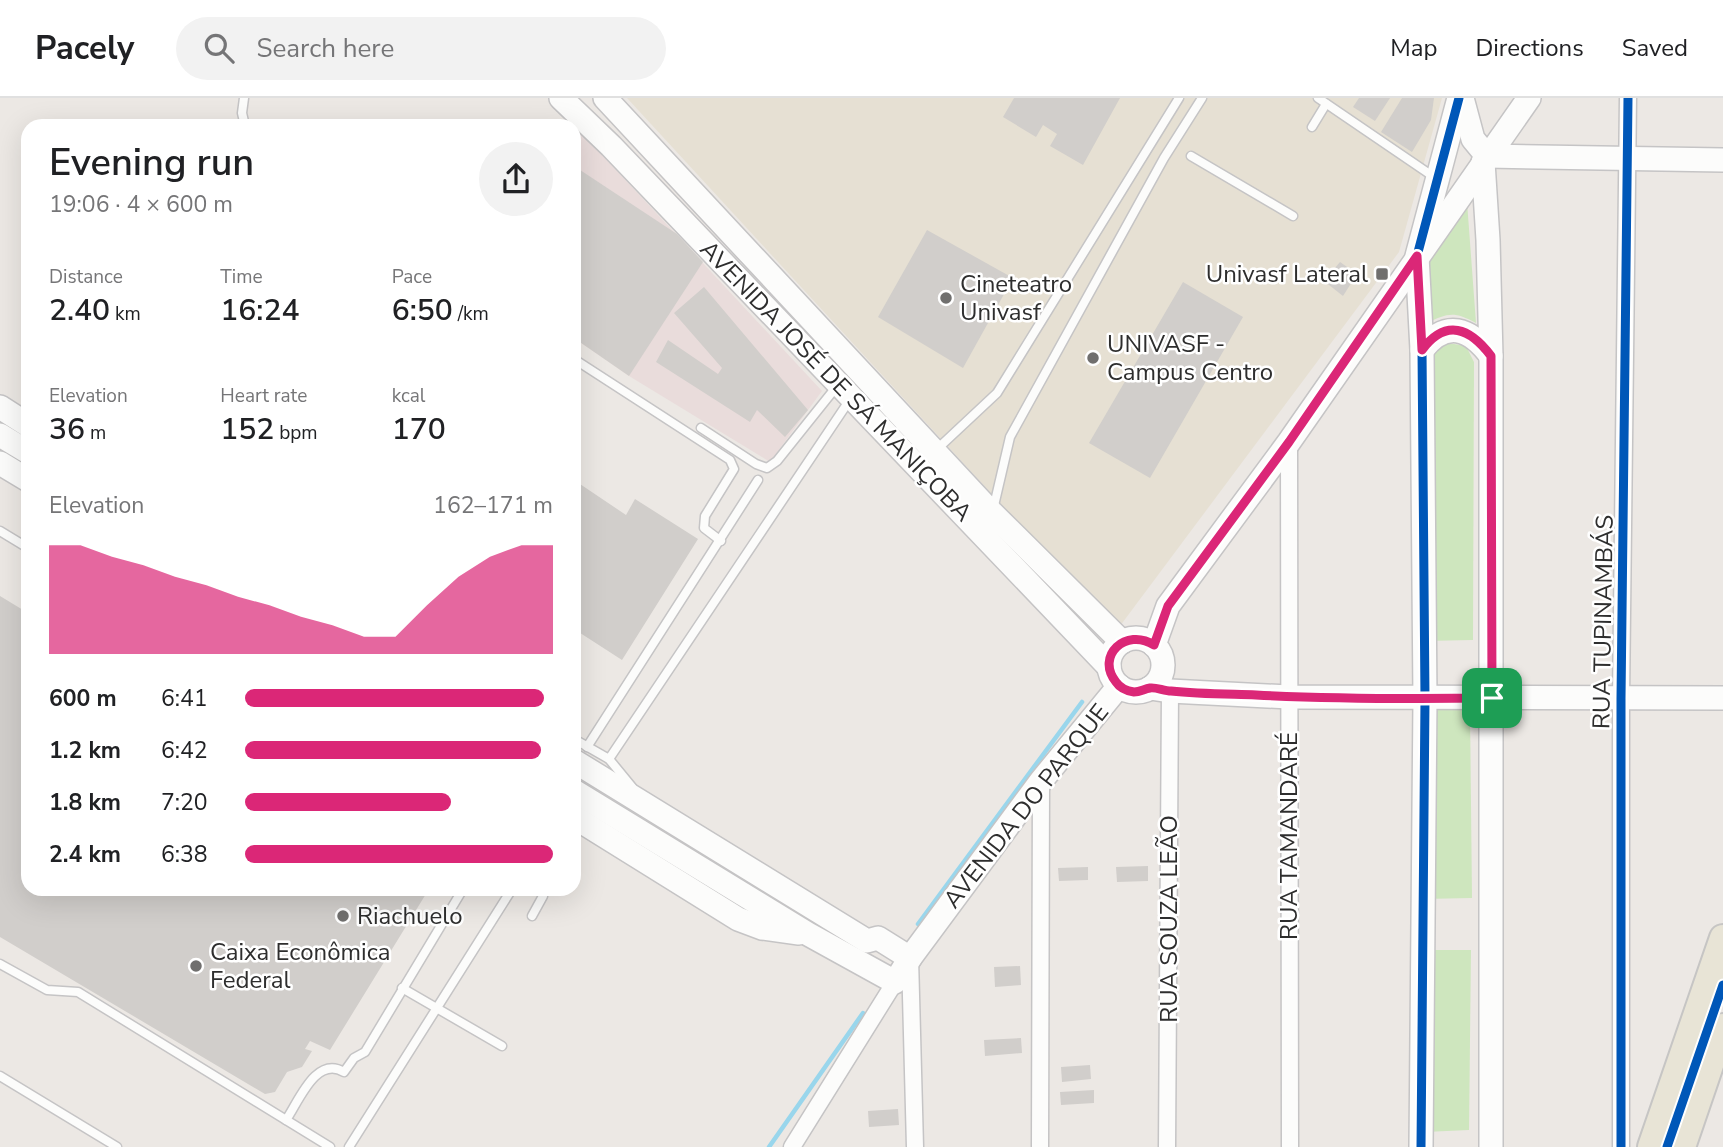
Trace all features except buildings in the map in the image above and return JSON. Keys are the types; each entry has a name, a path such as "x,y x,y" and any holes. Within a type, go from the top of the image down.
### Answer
{"main road":[{"name":"AVENIDA JOSÉ DE SÁ MANIÇOBA","path":"604,98 992,513 1122,642"},
{"path":"1460,98 1473,139 1485,159 1488,240 1491,356 1491,1147"},
{"path":"1421,1147 1426,699 1422,350 1417,256 1460,98"},
{"path":"1154,645 1168,606 1289,442 1529,98"},
{"name":"AVENIDA JOSÉ DE SÁ MANIÇOBA","path":"575,107 846,390 1114,676"},
{"path":"1485,159 1723,160"},
{"path":"1422,350 1432,337 1446,331 1460,330 1472,335 1491,356"},
{"path":"0,407 21,420"},
{"path":"0,435 21,448"},
{"path":"0,463 21,476"},
{"path":"1160,690 1156,682 1162,670 1161,656 1154,645 1138,638 1122,642 1112,653 1114,676 1134,692 1160,690 1289,697 1426,699 1723,698"},
{"name":"AVENIDA DO PARQUE","path":"895,982 1114,676"},
{"path":"581,754 644,803 873,939 910,958"},
{"path":"581,795 855,962 895,982"},
{"path":"581,821 738,919 762,928 808,934"},
{"path":"873,939 908,941 920,937 933,927"},
{"path":"1651,1147 1723,938"},
{"path":"855,962 873,939"},
{"path":"1682,1147 1723,1027"}],"street":[{"name":"RUA TUPINAMBÁS","path":"1622,1147 1621,699 1628,98"},
{"name":"RUA TAMANDARÉ","path":"1289,442 1290,1147"},
{"name":"RUA SOUZA LEÃO","path":"1160,690 1167,1147"},
{"path":"1040,1147 1041,781"},
{"path":"910,958 915,1147"},
{"path":"793,1146 895,982"}],"lane":[{"path":"244,98 244,119"},
{"path":"934,452 997,393 1179,98"},
{"path":"992,513 1010,437 1158,169 1202,98"},
{"path":"1318,98 1437,178"},
{"path":"1312,127 1326,104"},
{"path":"1191,156 1293,216"},
{"path":"581,364 730,460 734,469 703,523 704,528 720,541"},
{"path":"701,428 756,464 767,468 846,390"},
{"path":"609,759 846,390"},
{"path":"644,803 609,759 581,754 758,480"},
{"path":"0,531 21,544"},
{"path":"286,1120 319,1071 330,1067 344,1072 354,1058 365,1052 459,896"},
{"path":"349,1147 508,896"},
{"path":"532,916 543,896"},
{"path":"0,964 47,990 78,992 330,1147"},
{"path":"402,988 502,1046"},
{"path":"0,1076 117,1147"}],"shaded area":[{"name":"UNIVASF - Campus Centro","path":"627,98 1442,98 1399,252 1117,630"},
{"path":"581,132 822,391 770,462 629,376 581,343"}],"green space":[{"path":"1467,202 1476,323 1451,315 1427,323 1425,260"},
{"path":"1448,343 1466,346 1474,362 1473,640 1424,641 1426,364 1434,351"},
{"path":"1424,706 1470,709 1472,898 1423,899"},
{"path":"1422,950 1471,950 1469,1130 1425,1132"}],"waterway":[{"path":"918,924 1082,702"},
{"path":"769,1147 863,1013"}],"cycle path":[{"path":"1421,1147 1425,699 1422,350 1417,256 1459,98"},
{"path":"1621,1147 1621,699 1628,98"},
{"path":"1667,1147 1723,985"}],"place":[{"name":"Univasf Lateral","path":"1382,274"},
{"name":"Cineteatro Univasf","path":"946,298"},
{"name":"UNIVASF - Campus Centro","path":"1093,358"},
{"name":"Riachuelo","path":"343,916"},
{"name":"Caixa Econômica Federal","path":"196,966"}],"route":[{"path":"1417,256 1422,350 1432,337 1446,331 1460,330 1472,335 1491,356 1492,698 1289,697 1150,688 1134,692 1119,686 1111,674 1112,653 1122,642 1138,638 1154,645 1168,606 1289,442 1417,256"}]}
